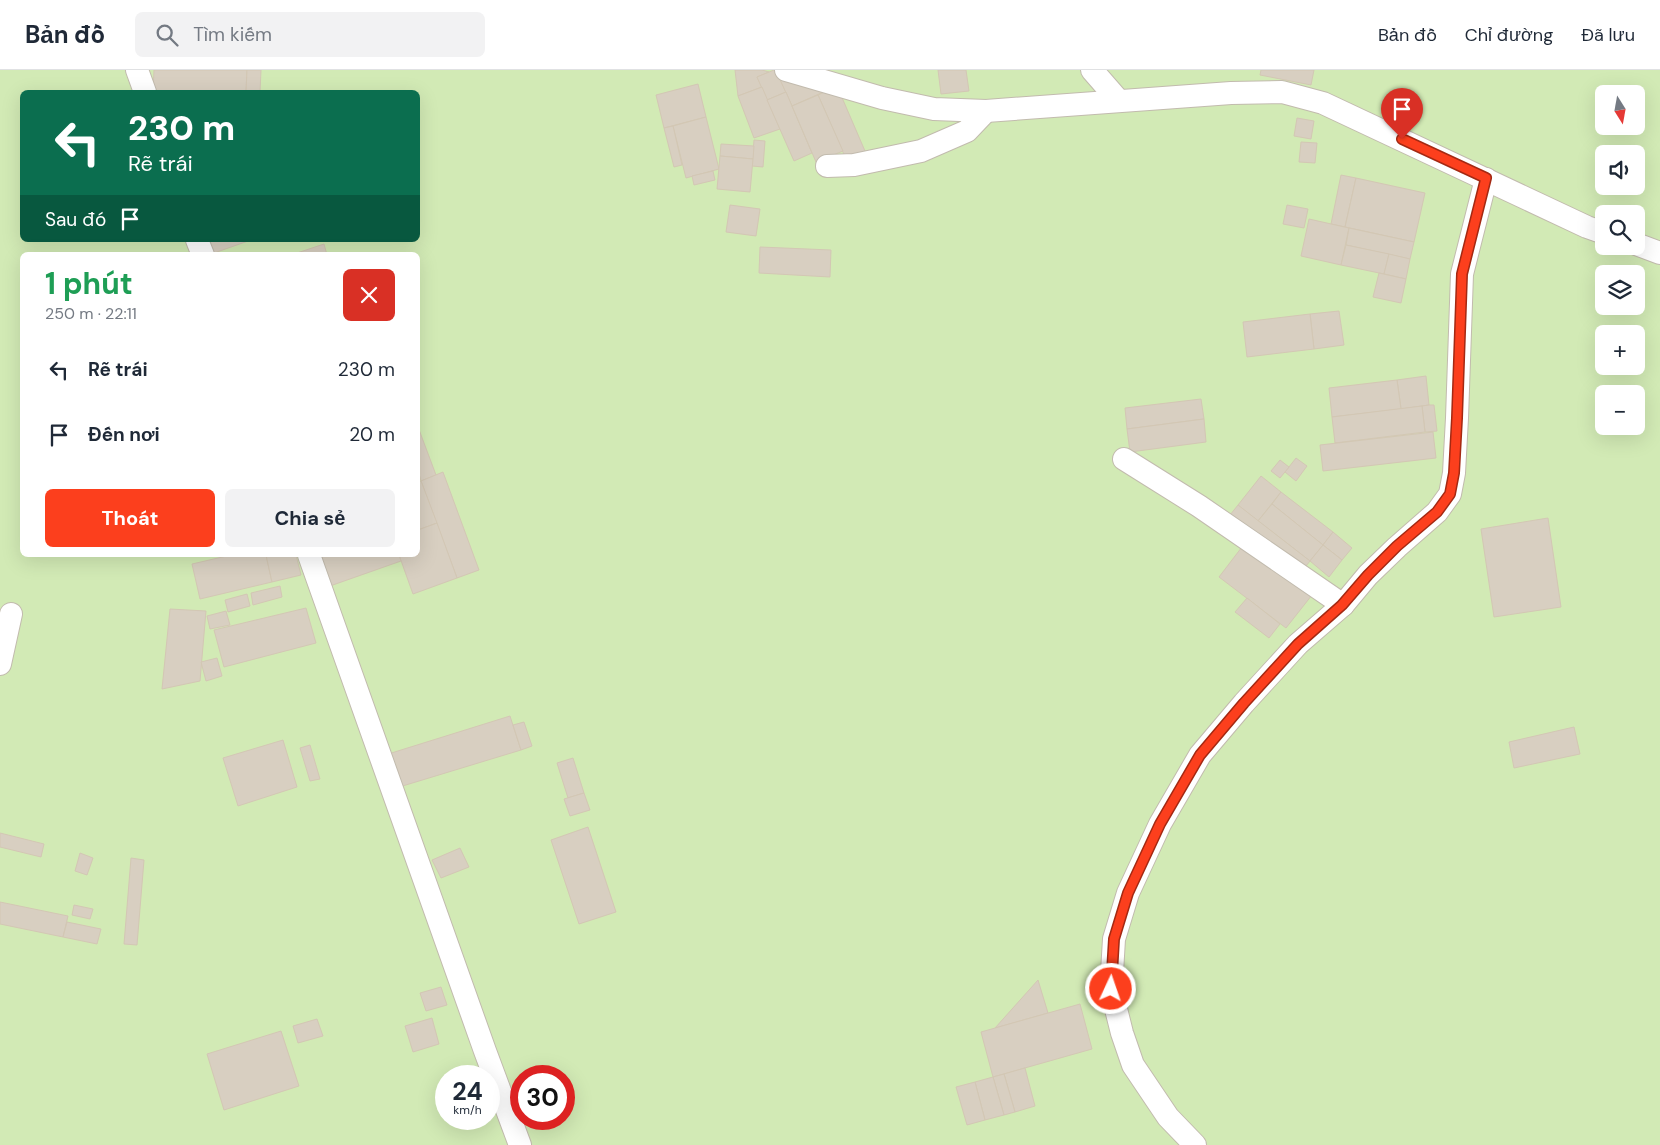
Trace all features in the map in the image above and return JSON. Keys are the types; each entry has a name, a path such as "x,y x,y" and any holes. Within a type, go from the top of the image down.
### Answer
{"street":[{"path":"137,70 144,90"},
{"path":"786,70 882,98 934,109 986,111 1231,93 1282,92 1323,103 1595,230"},
{"path":"1092,70 1119,101"},
{"path":"827,166 854,165 921,151 967,131 986,111"},
{"path":"1195,1145 1168,1117 1133,1065 1122,1033 1111,989 1114,939 1128,893 1160,824 1200,755 1298,644 1342,605 1413,532 1437,512 1450,494 1454,473 1457,418 1462,274 1486,178"},
{"path":"1645,247 1660,253"},
{"path":"1124,459 1199,506 1342,605"},
{"path":"310,557 520,1145"},
{"path":"0,664 11,614"}],"green space":[{"path":"0,70 1660,70 1660,1145 0,1145"}],"building":[{"path":"154,70 247,70 246,90 153,90"},
{"path":"247,70 261,70 260,90 246,90"},
{"path":"735,70 762,70 769,72 757,77 762,87 738,96"},
{"path":"776,70 786,92 767,100 757,77"},
{"path":"938,70 966,70 969,91 941,94"},
{"path":"1261,70 1314,70 1311,85 1260,75"},
{"path":"777,73 837,86 792,106"},
{"path":"698,84 706,117 664,128 656,95"},
{"path":"837,86 865,151 846,159 818,95"},
{"path":"762,87 780,129 754,138 738,96"},
{"path":"786,92 812,153 794,161 767,100"},
{"path":"818,95 843,151 816,162 792,106"},
{"path":"706,117 719,169 686,178 673,126"},
{"path":"1297,118 1314,121 1311,139 1294,136"},
{"path":"673,126 682,165 674,167 664,128"},
{"path":"754,140 765,141 763,167 752,166"},
{"path":"1301,142 1317,143 1315,163 1299,162"},
{"path":"721,144 754,146 753,159 720,156"},
{"path":"720,156 753,159 750,192 717,189"},
{"path":"713,171 715,180 694,185 692,176"},
{"path":"1341,175 1356,178 1345,227 1331,224"},
{"path":"1356,178 1425,193 1414,242 1345,227"},
{"path":"730,205 760,209 756,236 726,232"},
{"path":"1287,205 1308,209 1304,228 1283,224"},
{"path":"1309,219 1349,228 1341,265 1301,256"},
{"path":"1349,228 1414,242 1410,259 1346,245"},
{"path":"210,242 245,242 217,252 214,252"},
{"path":"324,244 326,252 300,252"},
{"path":"1346,245 1389,254 1384,274 1341,265"},
{"path":"760,247 831,250 830,277 759,273"},
{"path":"1389,254 1410,259 1406,279 1384,274"},
{"path":"1379,273 1406,279 1401,303 1373,297"},
{"path":"1339,311 1344,345 1314,349 1310,314"},
{"path":"1310,314 1314,349 1247,357 1243,322"},
{"path":"1426,376 1429,405 1401,409 1397,380"},
{"path":"1397,380 1401,409 1332,417 1329,388"},
{"path":"1201,399 1204,419 1127,429 1125,408"},
{"path":"1434,405 1437,431 1425,432 1422,406"},
{"path":"1422,406 1425,432 1335,443 1332,417"},
{"path":"1204,419 1206,442 1130,452 1127,429"},
{"path":"420,432 436,475 421,481 420,477"},
{"path":"1433,432 1436,458 1323,471 1320,445"},
{"path":"1296,458 1307,466 1296,481 1285,472"},
{"path":"1280,460 1289,467 1280,478 1271,471"},
{"path":"443,472 479,570 457,578 421,481"},
{"path":"1261,476 1281,492 1258,521 1238,505"},
{"path":"420,481 437,523 420,529"},
{"path":"1281,492 1333,532 1323,545 1272,504"},
{"path":"1272,504 1323,545 1310,561 1258,521"},
{"path":"1238,505 1310,561 1302,571 1230,515"},
{"path":"1548,518 1561,607 1494,617 1481,529"},
{"path":"437,523 457,578 413,594 400,557 420,557 420,529"},
{"path":"1333,532 1352,548 1342,560 1323,545"},
{"path":"1245,543 1312,595 1286,628 1219,577"},
{"path":"1323,545 1342,560 1329,577 1310,561"},
{"path":"222,557 266,557 272,582 200,599 192,564"},
{"path":"266,557 296,557 301,575 272,582"},
{"path":"320,557 400,557 401,561 330,586"},
{"path":"280,586 282,597 253,605 251,593"},
{"path":"247,594 250,606 228,612 225,600"},
{"path":"1247,598 1280,624 1269,638 1235,612"},
{"path":"306,608 316,643 224,667 214,630"},
{"path":"170,609 206,611 200,681 162,689"},
{"path":"226,611 230,625 210,629 207,616"},
{"path":"217,658 222,676 206,681 201,662"},
{"path":"510,716 521,750 396,788 385,755"},
{"path":"524,722 532,746 521,750 513,725"},
{"path":"1574,727 1580,754 1514,768 1509,742"},
{"path":"283,740 297,787 238,806 223,758"},
{"path":"310,745 320,779 310,781 300,748"},
{"path":"573,758 584,793 568,798 557,763"},
{"path":"584,793 590,810 570,816 564,799"},
{"path":"588,827 616,912 579,924 551,840"},
{"path":"0,833 44,844 41,857 0,847"},
{"path":"460,848 469,867 441,878 432,860"},
{"path":"80,853 93,858 87,875 75,871"},
{"path":"131,858 144,860 137,945 124,944"},
{"path":"0,902 68,916 63,937 0,924"},
{"path":"74,905 93,909 90,919 72,915"},
{"path":"67,922 101,929 97,944 63,937"},
{"path":"1038,980 1048,1013 995,1028"},
{"path":"441,987 447,1005 426,1011 420,993"},
{"path":"1080,1004 1092,1049 993,1077 981,1032"},
{"path":"432,1018 439,1044 413,1052 405,1026"},
{"path":"317,1019 323,1036 298,1043 293,1026"},
{"path":"281,1031 299,1086 224,1110 207,1054"},
{"path":"1025,1068 1035,1106 1015,1112 1004,1074"},
{"path":"1004,1074 1015,1112 1004,1115 993,1077"},
{"path":"993,1077 1004,1115 985,1120 975,1082"},
{"path":"975,1082 985,1120 967,1125 956,1087"}],"route":[{"path":"1111,989 1114,939 1128,893 1160,824 1200,755 1298,644 1342,605 1397,546 1437,512 1450,494 1454,473 1462,274 1486,178 1402,139"}]}
